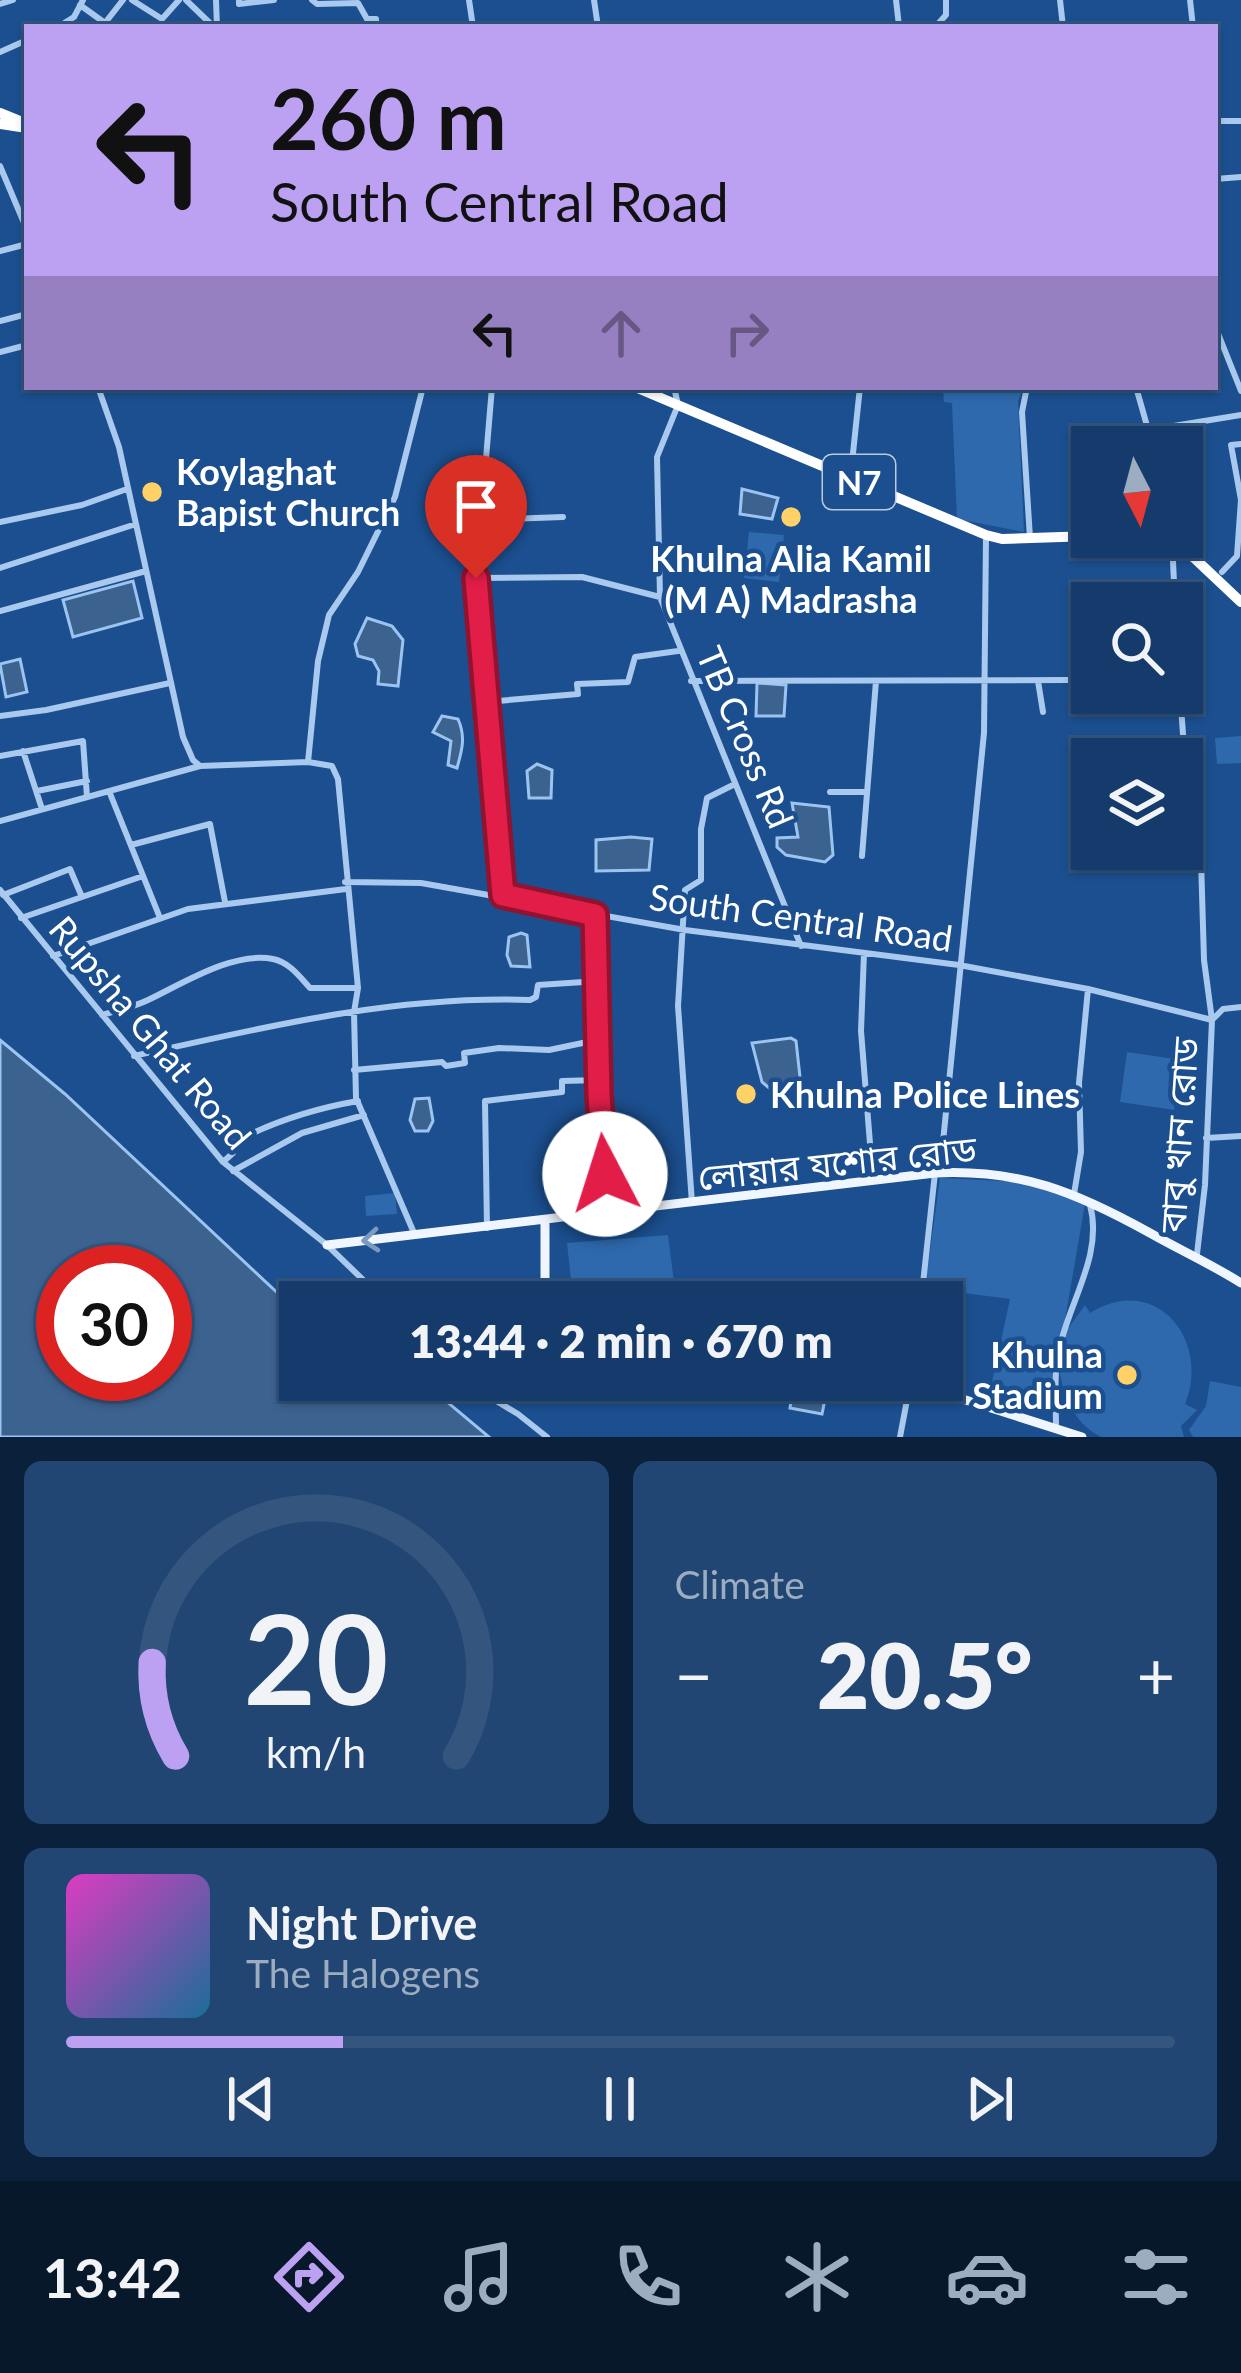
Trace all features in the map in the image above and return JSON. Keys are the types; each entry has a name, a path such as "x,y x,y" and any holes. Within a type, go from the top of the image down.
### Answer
{"highway":[{"name":"N7","path":"647,390 676,397 988,530 1029,536"},
{"name":"N7","path":"676,397 986,535 1002,539 1071,533"},
{"path":"1203,554 1241,592"},
{"path":"1194,558 1241,602"}],"main road":[{"name":"লোয়ার যশোর রোড","path":"327,1245 872,1180 984,1172 1034,1179 1074,1194 1197,1254 1241,1283"},
{"path":"544,1221 545,1281"},
{"path":"963,1400 1082,1437"}],"street":[{"path":"0,4 13,0"},
{"path":"108,24 128,0 162,19 182,0 212,24"},
{"path":"239,0 239,4 274,0"},
{"path":"312,0 317,4 358,3 376,24"},
{"path":"81,3 106,24"},
{"path":"0,166 24,223"},
{"path":"1218,334 1241,391"},
{"path":"99,390 118,447 183,737 200,766"},
{"path":"308,762 318,661 329,616 358,572 395,497 422,390"},
{"path":"492,390 476,578 503,895"},
{"path":"850,472 860,390"},
{"path":"1026,390 1022,412 1029,536"},
{"path":"1137,390 1149,426"},
{"name":"TB Cross Rd","path":"676,397 657,457 660,597 801,946"},
{"path":"1174,426 1241,415"},
{"path":"1222,572 1237,556 1241,500 1231,445 1241,444"},
{"path":"0,522 82,505 127,489"},
{"path":"483,520 563,518"},
{"path":"0,568 136,524"},
{"path":"924,1281 986,682 986,535"},
{"path":"0,610 146,571"},
{"path":"476,578 582,577 660,597"},
{"path":"486,702 578,694 577,684 628,682 634,657 679,651"},
{"path":"691,681 1068,680"},
{"path":"862,856 876,681"},
{"path":"1038,681 1043,712"},
{"path":"0,716 170,682"},
{"name":"বাবু খান রোড","path":"1182,714 1186,775 1196,788 1200,826 1204,960 1212,1020 1197,1254"},
{"path":"0,756 83,741 87,797"},
{"path":"23,751 41,809"},
{"path":"0,821 200,766 308,762 336,770 358,988 354,1012 358,1101 415,1237"},
{"path":"36,791 87,781"},
{"path":"692,1203 678,1006 686,890 701,880 701,829 707,798 737,784"},
{"path":"110,791 160,918"},
{"path":"830,792 867,793"},
{"path":"131,845 210,824 225,902"},
{"path":"2,893 70,869 82,897"},
{"path":"20,919 142,876"},
{"name":"South Central Road","path":"52,956 160,918 225,902 346,886 421,883 685,930 959,965 1088,989 1212,1020"},
{"name":"Rupsha Ghat Road","path":"2,893 223,1162 364,1281"},
{"path":"595,915 599,1080 609,1214"},
{"path":"864,953 861,1031 872,1180"},
{"path":"102,1015 146,1001 189,976 251,960 275,959 310,988 358,988"},
{"path":"134,1056 272,1023 479,998 530,1000 536,997 538,985 599,981"},
{"path":"1074,1194 1081,1152 1079,1083 1088,989"},
{"path":"1212,1020 1223,1009 1241,1007"},
{"path":"354,1070 466,1064 464,1052 549,1050 599,1040"},
{"path":"487,1228 485,1101 562,1092 562,1081 599,1080"},
{"path":"223,1162 233,1153 229,1144 257,1130 316,1108 358,1101"},
{"path":"233,1171 302,1133 364,1115"},
{"path":"1206,1138 1241,1136"},
{"path":"1056,1431 1059,1350 1082,1289 1093,1224 1090,1202"},
{"path":"497,1401 547,1437"},
{"path":"900,1437 905,1401"}],"shaded area":[{"path":"943,390 1023,390 1018,401 1024,532 957,519 952,403 944,402"},
{"path":"742,489 778,498 772,519 740,514"},
{"path":"749,532 784,535 779,582 744,578"},
{"path":"133,581 142,618 73,637 63,600"},
{"path":"367,618 392,626 403,640 398,686 378,684 379,671 373,660 358,656 355,644"},
{"path":"20,659 27,692 6,697 0,664"},
{"path":"757,683 786,685 784,716 756,716"},
{"path":"442,716 458,719 462,744 457,768 448,765 451,741 433,732"},
{"path":"1241,736 1241,763 1217,764 1215,738"},
{"path":"537,764 552,770 551,798 529,798 527,771"},
{"path":"792,803 829,807 833,855 825,862 786,855 777,847 777,838 798,837"},
{"path":"652,839 649,870 596,871 596,840"},
{"path":"527,935 530,967 511,966 507,955 509,937"},
{"path":"0,1040 65,1094 279,1294 279,1401 446,1401 489,1437 0,1437"},
{"path":"796,1041 800,1077 797,1083 769,1088 762,1082 752,1043"},
{"path":"1127,1052 1182,1060 1174,1110 1120,1102"},
{"path":"429,1098 433,1121 428,1131 415,1131 410,1120 415,1099"},
{"path":"940,1178 1023,1182 1085,1204 1062,1337 1085,1305 1090,1313 1114,1303 1136,1301 1172,1319 1190,1357 1185,1404 1197,1410 1181,1426 1184,1437 1101,1437 1070,1406 1058,1364 1047,1413 988,1401 1010,1299 963,1293 963,1281 926,1281"},
{"path":"395,1193 397,1214 366,1216 365,1196"},
{"path":"668,1235 674,1281 571,1281 567,1243"},
{"path":"1210,1381 1241,1387 1241,1437 1193,1437 1189,1430 1206,1406"},
{"path":"791,1401 825,1401 822,1414 790,1408"}],"place":[{"name":"Koylaghat Bapist Church","path":"152,492"},
{"name":"Khulna Alia Kamil (M A) Madrasha","path":"791,517"},
{"name":"Khulna Police Lines","path":"746,1094"},
{"name":"Khulna Stadium","path":"1127,1375"}],"route":[{"path":"476,578 503,895 595,915 605,1174"}]}
